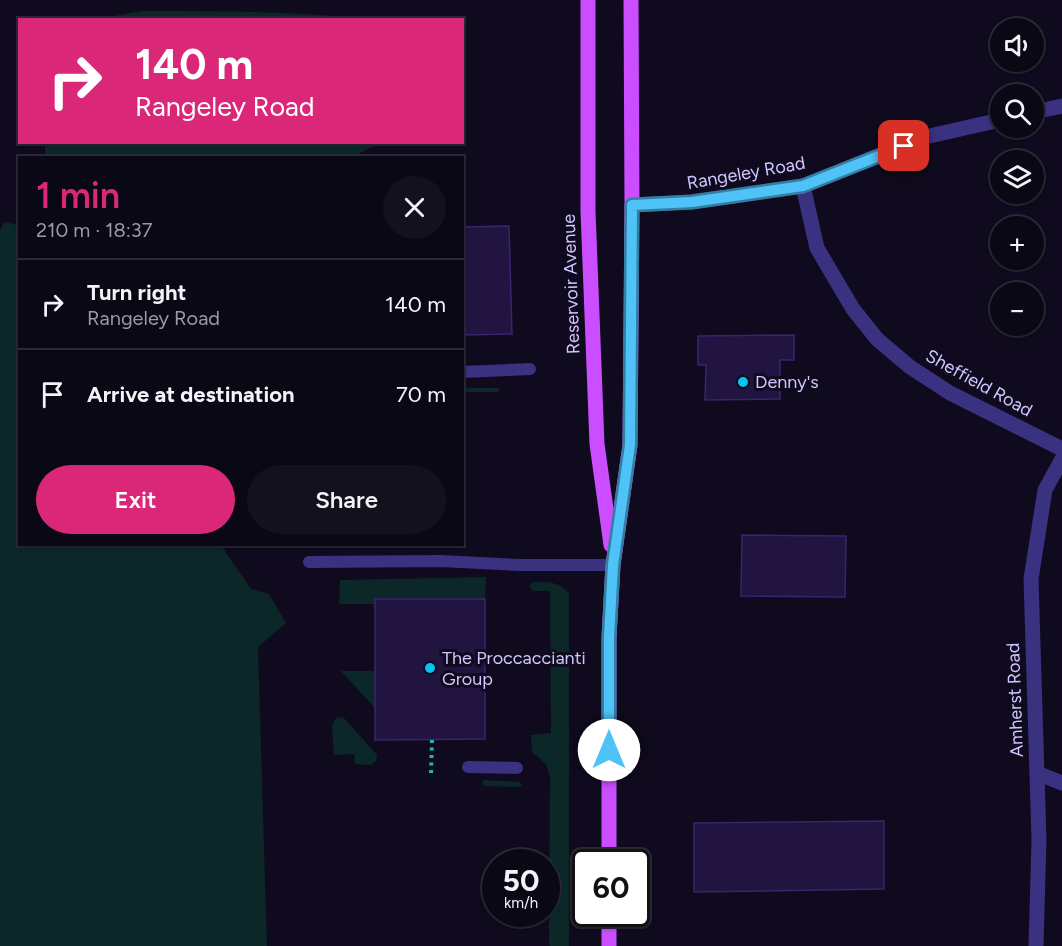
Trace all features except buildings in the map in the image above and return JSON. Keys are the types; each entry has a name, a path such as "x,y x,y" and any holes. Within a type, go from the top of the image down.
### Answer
{"main road":[{"name":"Reservoir Avenue","path":"588,0 588,211 597,433 613,565"},
{"name":"Reservoir Avenue","path":"609,849 609,637 613,565 630,445 631,0"},
{"path":"609,927 609,946"}],"street":[{"path":"1044,110 1062,106"},
{"name":"Rangeley Road","path":"632,205 692,202 803,186 925,137 990,122"},
{"name":"Sheffield Road","path":"803,186 817,248 853,309 878,339 910,367 950,393 1062,449"},
{"name":"Amherst Road","path":"1036,946 1038,840 1031,579 1045,490 1062,459"},
{"path":"1037,773 1062,783"}],"lane":[{"path":"464,372 530,369"},
{"path":"309,562 441,561 518,565 613,565"},
{"path":"468,767 517,768"}],"path":[{"path":"431,773 432,739"}],"green space":[{"path":"142,11 226,11 357,18 103,18"},
{"path":"45,144 383,144 369,148 355,156 45,156"},
{"path":"4,222 18,225 18,546 222,546 251,589 269,594 286,623 258,647 267,946 0,946 0,231"},
{"path":"464,388 498,388 500,390 498,392 464,392"},
{"path":"486,577 485,599 375,599 375,604 339,604 340,580"},
{"path":"534,582 549,582 557,584 569,593 569,946 550,946 549,944 549,927 560,927 560,849 550,849 550,776 546,764 532,752 531,735 551,733 550,591 533,591 530,585"},
{"path":"341,671 375,671 375,708"},
{"path":"337,717 344,718 377,755 376,761 371,765 355,764 354,754 334,755 332,725"},
{"path":"484,780 519,782 522,785 519,787 484,786 482,783"}],"place":[{"name":"Denny's","path":"743,382"},
{"name":"The Proccaccianti Group","path":"430,668"}],"route":[{"path":"609,750 609,637 613,565 630,445 632,205 692,202 803,186 904,146"}]}
